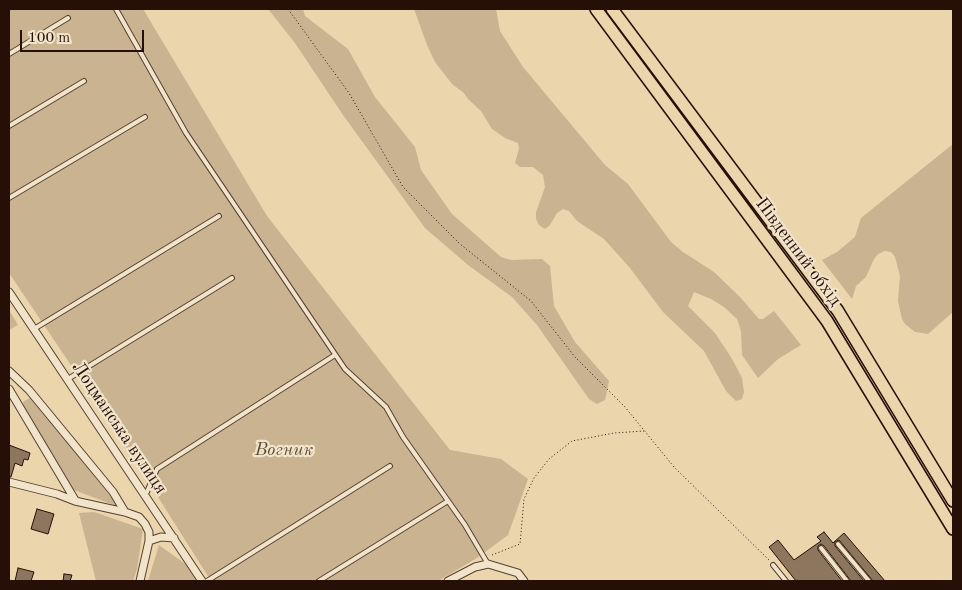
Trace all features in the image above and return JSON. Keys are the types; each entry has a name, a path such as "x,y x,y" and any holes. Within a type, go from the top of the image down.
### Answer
{"main road":[{"name":"Південний обхід","path":"596,9 818,306 847,351 953,529"},
{"name":"Південний обхід","path":"612,9 838,311 953,501"}],"street":[{"name":"Лоцманська вулиця","path":"9,292 146,494 202,581"},
{"path":"9,371 41,404 113,492 125,512"},
{"path":"9,390 75,500"},
{"path":"9,482 125,512 138,518 145,524 149,532 149,541 140,581"},
{"path":"149,541 161,537 174,538"},
{"path":"448,581 487,561 518,573 524,581"}],"lane":[{"path":"116,9 186,133 345,369 386,406 403,437 465,525 487,561"},
{"path":"9,54 68,18"},
{"path":"9,126 84,81"},
{"path":"9,198 145,117"},
{"path":"34,329 219,216"},
{"path":"68,379 232,278"},
{"path":"146,494 157,469 336,355"},
{"path":"207,581 390,466"},
{"path":"319,581 448,501"},
{"path":"838,544 869,581"},
{"path":"821,548 847,581"},
{"path":"773,565 786,581"}],"path":[{"path":"288,9 349,93 404,187 460,244 531,300 575,357 625,406 674,467 773,565"},
{"path":"487,561 520,544 524,499 534,478 548,459 572,441 614,432 645,431"}],"green space":[{"name":"Вогник","path":"9,9 143,9 267,216 450,450 501,459 528,479 508,535 477,558 438,581 211,581 134,459 9,273"},
{"path":"268,9 303,9 305,16 348,49 375,97 415,147 421,170 452,214 501,257 511,260 542,259 550,266 554,306 575,342 609,381 605,400 597,404 589,399 537,325 512,297 468,265 425,228 343,115 295,43"},
{"path":"414,9 496,9 500,31 523,67 605,165 628,184 671,242 714,272 759,319 763,319 774,311 801,345 778,359 758,378 742,355 741,331 737,319 724,307 694,292 688,306 715,333 742,378 744,392 742,399 736,401 726,391 704,351 663,312 630,268 604,239 577,221 569,211 563,209 557,213 550,225 545,229 539,225 536,219 536,212 545,187 543,175 533,167 520,167 515,163 519,149 518,143 505,138 492,129 481,111 464,93 452,84 435,62"},
{"path":"953,144 953,312 928,334 915,332 902,319 898,301 900,276 895,257 891,252 885,251 878,254 866,277 856,286 852,299 822,260 837,252 855,237 861,218"},
{"path":"9,310 18,325 9,330"},
{"path":"31,397 119,507 74,490 24,409 23,402"},
{"path":"94,512 143,529 137,569 133,581 96,581 79,513"},
{"path":"159,545 188,566 198,581 148,581"}],"building":[{"path":"9,445 30,453 28,460 24,459 22,466 15,463 11,477 9,477"},
{"path":"37,509 54,514 48,534 31,529"},
{"path":"824,532 833,543 844,533 885,581 873,581 839,540 835,542 835,546 864,581 851,581 821,544 818,546 818,550 842,581 796,581 769,547 778,540 794,560 821,541 817,537"},
{"path":"18,568 34,572 31,581 15,581"},
{"path":"64,574 72,575 70,581 63,581"}]}
